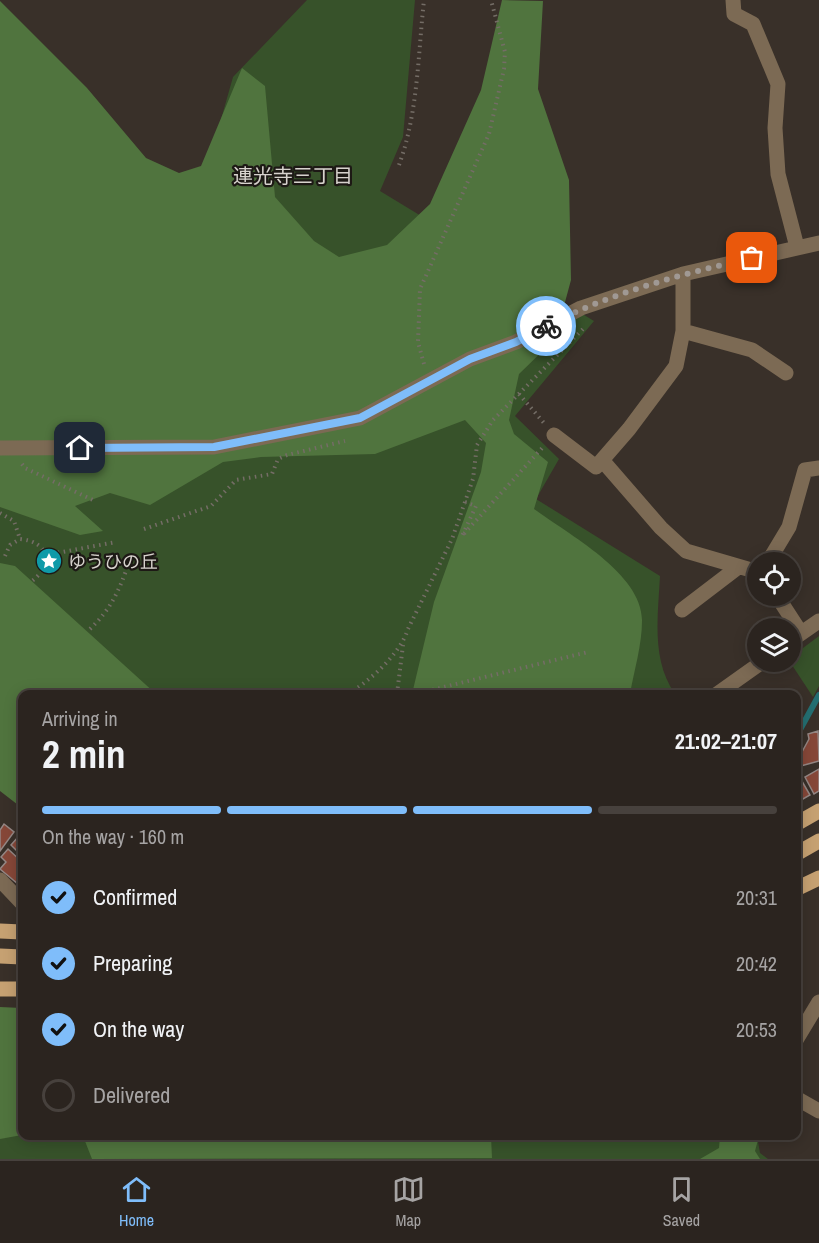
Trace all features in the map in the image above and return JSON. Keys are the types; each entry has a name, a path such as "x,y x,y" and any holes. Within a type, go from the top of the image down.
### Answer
{"main road":[{"path":"801,821 819,811"},
{"path":"801,851 819,841"},
{"path":"801,887 819,878"},
{"path":"0,931 18,932"},
{"path":"0,956 18,957"},
{"path":"0,988 18,989"}],"street":[{"path":"733,0 734,14 753,24 778,84 776,128 778,174 797,247"},
{"path":"6,448 214,447 360,418 470,359 516,342 581,308 683,274 819,243"},
{"path":"599,464 676,366 682,331 683,274"},
{"path":"682,331 752,350 786,373"},
{"path":"554,435 599,464 686,551 747,570"},
{"path":"774,552 789,527 806,470 819,468"},
{"path":"682,610 737,568"},
{"path":"801,634 819,621"},
{"path":"723,690 748,672"},
{"path":"0,880 18,899"},
{"path":"801,1032 819,1002"},
{"path":"801,1101 819,1111"}],"path":[{"path":"399,165 408,140 413,110 424,0"},
{"path":"429,381 418,342 420,289 489,134 498,102 505,52 491,0"},
{"path":"397,690 403,645 408,629 452,539 473,479 477,445 493,420 583,329 581,308"},
{"path":"465,502 476,506 462,536 554,435 519,394"},
{"path":"144,529 211,506 236,480 272,474 278,459 287,455 348,441 360,418"},
{"path":"6,448 24,468 95,501"},
{"path":"0,513 14,521 20,539"},
{"path":"5,556 10,545 20,539 32,540 41,546 46,555 45,567 39,577 29,583"},
{"path":"46,555 116,542"},
{"path":"90,628 107,613 116,598 127,568"},
{"path":"354,690 403,645"},
{"path":"431,690 588,652"}],"green space":[{"path":"307,0 415,0 403,137 380,191 594,321 515,416 559,459 536,499 660,576 659,652 662,667 673,690 18,690 18,710 0,784 0,162 125,160 209,193 216,137 233,77"},
{"path":"502,0 543,1 538,89 569,180 571,280 555,339 519,374 509,420 514,434 548,462 534,509 601,557 630,587 639,604 642,630 631,690 413,690 434,602 481,472 486,443 465,420 375,454 261,457 223,462 150,505 110,493 75,506 103,531 80,535 0,507 0,1 87,88 146,158 179,173 201,166 242,68 265,86 275,197 314,241 339,257 387,245 430,204 481,90"},
{"path":"0,563 15,566 152,690 18,690 18,805 0,791"},
{"path":"819,636 819,686 813,697 797,672 801,672 801,650"},
{"path":"0,1007 18,1008 18,1136 0,1139"},
{"path":"0,1008 18,1009 18,1140 758,1140 760,1153 768,1159 0,1159"},
{"path":"85,1140 491,1140 492,1158 92,1159"},
{"path":"720,1140 758,1140 755,1151 760,1159 700,1159 719,1148"}],"building":[{"path":"818,731 819,761 801,766 801,752 809,739 808,734"},
{"path":"819,769 819,791 814,794 805,777"},
{"path":"801,780 810,795 801,800"},
{"path":"4,824 14,832 0,851 0,830"},
{"path":"18,837 18,852 11,845"},
{"path":"8,849 18,858 18,884 0,869 6,862 1,857"}],"waterway":[{"path":"801,728 819,695"}],"way so far":[{"path":"546,326 581,308 683,274 752,258"}],"place":[{"name":"ゆうひの丘","path":"49,561"}],"district":[{"name":"連光寺三丁目","path":"293,175"}],"route":[{"path":"80,448 214,447 360,418 470,359 516,342 546,326"}]}
